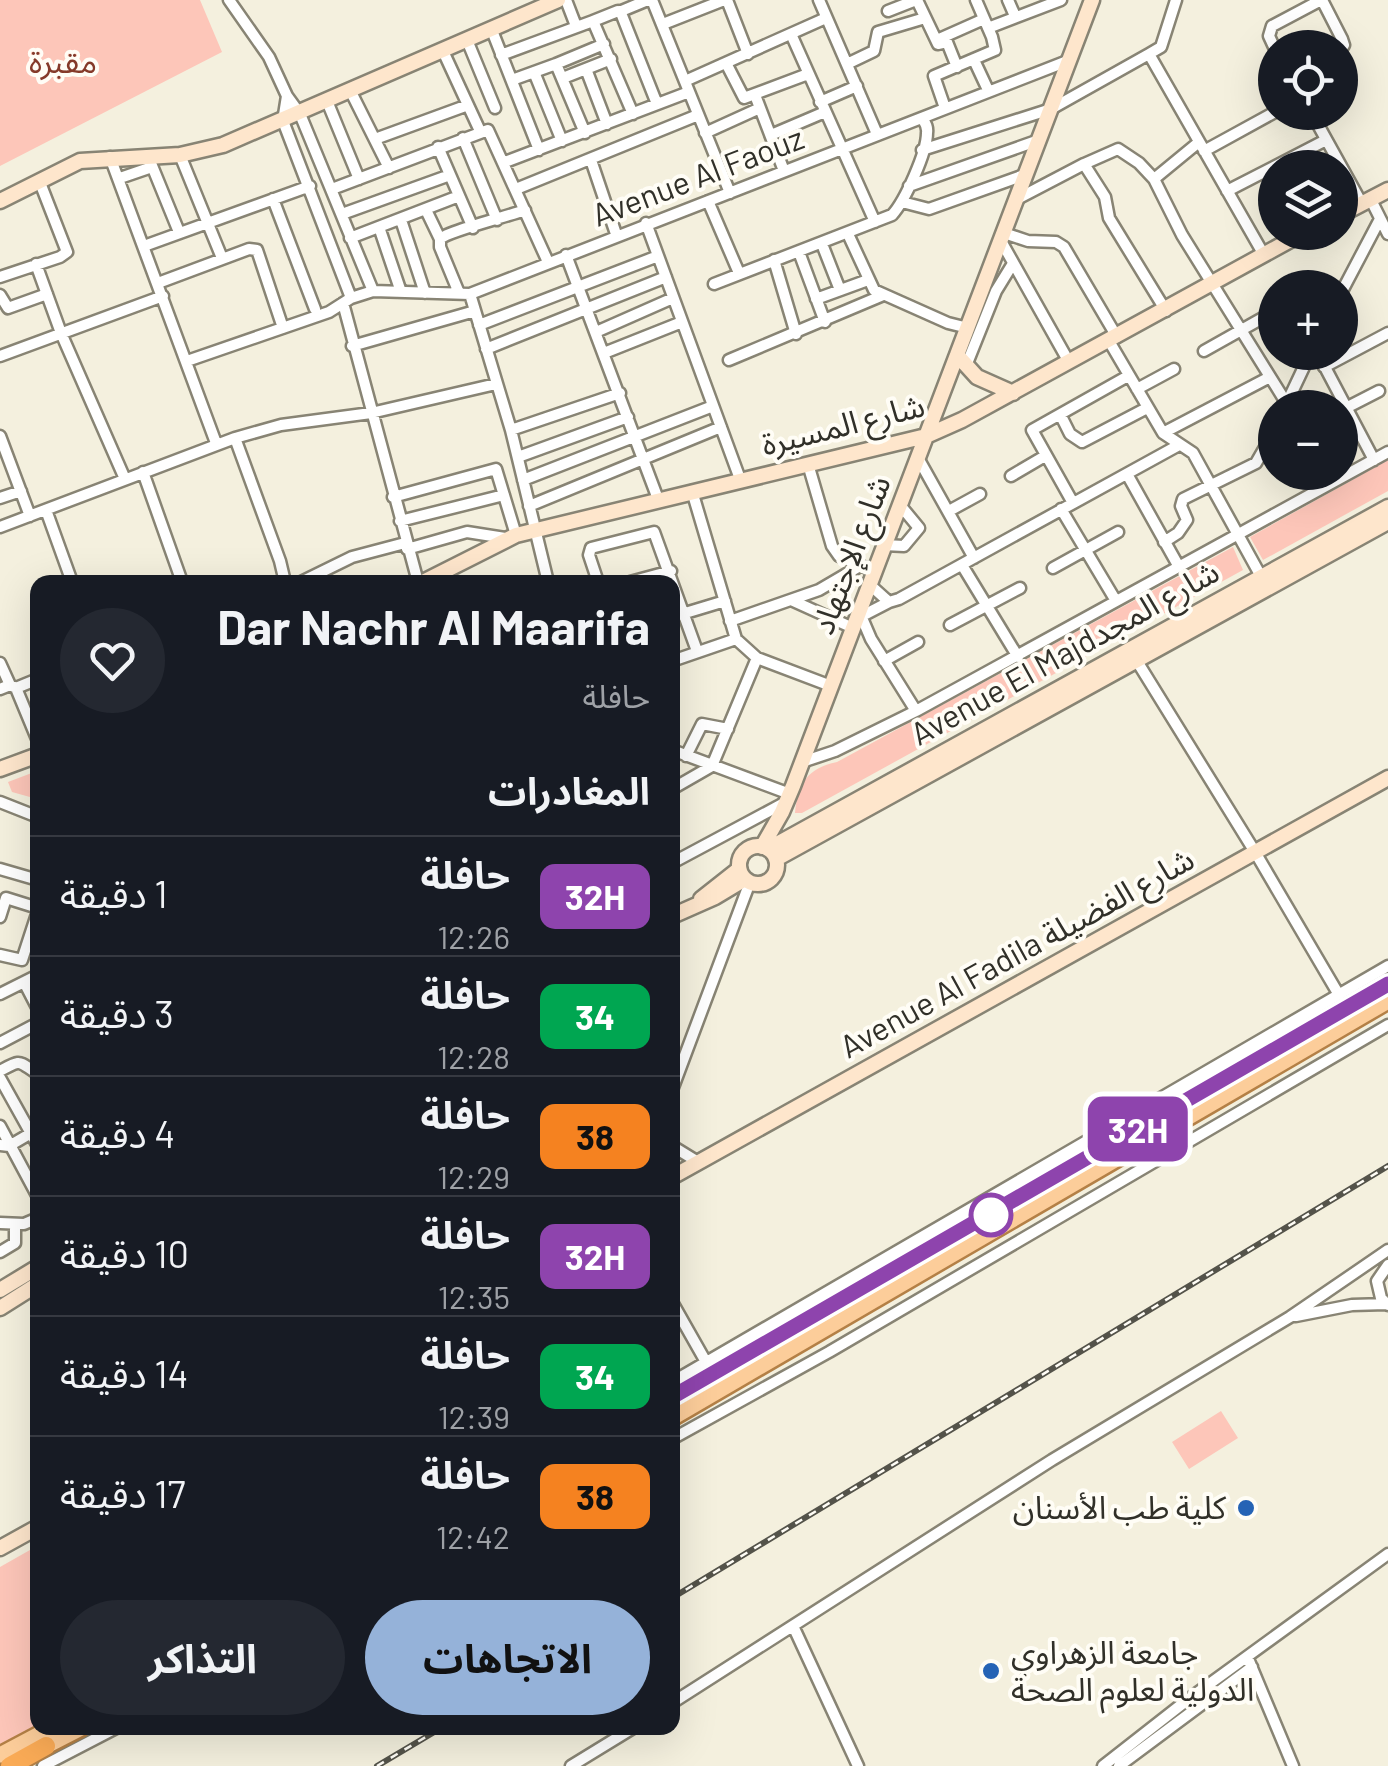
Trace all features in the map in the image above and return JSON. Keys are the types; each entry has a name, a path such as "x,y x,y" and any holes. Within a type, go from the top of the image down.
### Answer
{"highway":[{"path":"10,1766 48,1737"},
{"path":"32,1766 48,1737"}],"main road":[{"path":"680,1387 1271,1043 1388,984"},
{"path":"680,1413 1388,1001"},
{"path":"0,1755 48,1737"}],"street":[{"path":"229,0 300,114 373,292"},
{"path":"120,178 150,162 224,145 558,0"},
{"path":"566,0 576,26"},
{"path":"502,55 650,0 730,193"},
{"path":"893,26 886,5 916,0 938,44 948,42 958,67"},
{"path":"945,108 934,76 994,50 976,0"},
{"path":"1008,0 1015,16"},
{"path":"936,40 1061,0"},
{"name":"شارع الإجتهاد","path":"769,852 857,621 868,574 962,360 968,328 1092,0"},
{"path":"922,150 1051,109 1161,47 1176,0"},
{"path":"1271,30 1322,0 1337,30"},
{"path":"663,24 719,1 748,54"},
{"path":"822,1 878,134"},
{"path":"619,12 658,104"},
{"path":"506,162 658,104 726,64 826,18"},
{"path":"849,63 873,53 878,32 925,18"},
{"path":"592,21 634,114"},
{"path":"491,28 539,150"},
{"path":"791,34 875,222"},
{"path":"467,40 495,108"},
{"path":"512,80 604,44"},
{"path":"443,51 480,132"},
{"path":"1149,54 1264,255"},
{"path":"563,78 611,59"},
{"path":"974,60 988,90"},
{"name":"Avenue Al Faouz","path":"282,324 315,309 373,292 464,294 1070,60"},
{"path":"556,64 585,133"},
{"path":"726,64 742,97 808,74"},
{"path":"586,69 609,152"},
{"path":"534,72 562,141"},
{"path":"771,135 858,86"},
{"path":"350,90 389,168"},
{"path":"756,95 784,171"},
{"path":"286,96 283,121 310,186 406,546 417,575"},
{"path":"327,101 360,180"},
{"path":"375,139 468,105"},
{"path":"706,133 760,108"},
{"path":"516,189 698,114"},
{"path":"714,284 892,215 902,202 928,133 922,118"},
{"path":"1154,179 1202,146 1258,120"},
{"path":"332,189 486,130 493,134 548,262"},
{"path":"1321,130 1388,234"},
{"path":"463,138 496,220"},
{"path":"908,186 1040,140"},
{"path":"1307,150 1326,140"},
{"path":"438,146 473,228"},
{"path":"1017,198 1118,149 1139,163 1154,179 1212,286 1277,390"},
{"path":"180,155 222,258"},
{"path":"0,201 80,161 110,157 150,162"},
{"path":"110,157 216,443"},
{"path":"591,160 616,234"},
{"path":"150,162 179,232"},
{"path":"1084,164 1105,197 1108,218 1166,310"},
{"path":"902,202 929,209 1026,174"},
{"path":"342,214 450,175"},
{"path":"1228,191 1258,176"},
{"path":"0,277 67,252 39,180"},
{"path":"144,246 310,186"},
{"path":"1358,206 1388,190"},
{"path":"398,194 425,293"},
{"path":"350,238 459,196"},
{"path":"273,199 315,309"},
{"path":"708,202 739,273"},
{"path":"426,210 479,325 511,430 546,575"},
{"path":"440,239 451,231 473,228 525,210"},
{"path":"1353,270 1380,219"},
{"path":"646,224 740,479"},
{"path":"379,227 401,292"},
{"path":"848,234 868,280 881,296 968,328"},
{"path":"1002,237 1012,265 1069,362"},
{"path":"1002,237 1056,242 1064,247 1113,339 1128,376 1162,433 1190,450 1264,582"},
{"path":"822,244 840,290"},
{"path":"158,282 249,249 257,250 282,324"},
{"name":"شارع المسيرة","path":"434,575 510,537 534,530 926,436 1014,393 1273,250"},
{"path":"799,252 825,322"},
{"path":"566,255 658,499"},
{"path":"479,325 658,256"},
{"path":"774,260 796,334"},
{"path":"36,264 61,333 125,479"},
{"path":"1012,265 962,360 992,386 1014,393"},
{"path":"486,350 666,278"},
{"path":"816,299 868,280"},
{"path":"0,294 8,308 47,294"},
{"path":"0,356 162,296"},
{"path":"729,360 881,296"},
{"path":"596,332 674,298"},
{"name":"Avenue Al Faouz","path":"186,358 333,310 344,302"},
{"path":"352,346 474,310"},
{"path":"1204,351 1258,319"},
{"path":"604,352 682,322"},
{"path":"1358,349 1388,333"},
{"path":"1138,389 1174,368"},
{"path":"1073,503 1032,430 1128,376"},
{"path":"1162,433 1270,377"},
{"path":"0,527 216,443 281,425 371,413 496,384"},
{"path":"1358,402 1380,391"},
{"path":"511,430 620,392"},
{"path":"523,480 713,406"},
{"path":"1060,416 1070,434 1082,442 1148,408"},
{"path":"518,458 628,416"},
{"path":"529,506 721,428"},
{"path":"1358,435 1374,460"},
{"path":"0,436 30,516"},
{"path":"235,438 283,575"},
{"path":"857,621 1180,445"},
{"path":"802,762 836,751 916,711 1388,452"},
{"path":"1011,476 1045,456"},
{"path":"918,458 974,558"},
{"path":"1164,542 1188,520 1181,506 1183,499 1258,459"},
{"path":"808,464 832,546 838,556 868,574 889,602"},
{"path":"315,575 352,557 467,532 510,537 496,469 393,497"},
{"path":"143,472 180,575"},
{"path":"1127,474 1179,568"},
{"path":"0,498 21,490"},
{"path":"692,491 736,639 757,658 831,686"},
{"path":"948,511 980,494"},
{"path":"400,522 504,495"},
{"path":"884,545 904,546 919,528 900,504"},
{"name":"Avenue El Majdشارع المجد","path":"769,852 1264,582 1388,506"},
{"path":"46,510 69,575"},
{"path":"1061,510 1116,602"},
{"name":"Avenue El Majdشارع المجد","path":"1264,582 1388,522"},
{"path":"596,575 589,555 591,548 650,531 657,535 672,575"},
{"path":"1054,568 1118,532"},
{"path":"962,565 1018,656"},
{"path":"656,575 671,571"},
{"path":"730,621 842,579 868,574"},
{"path":"950,625 1020,588"},
{"path":"790,600 857,621 916,711"},
{"path":"680,614 725,601"},
{"path":"680,619 697,652"},
{"path":"680,659 736,639"},
{"path":"884,660 918,642"},
{"path":"1133,654 1339,995"},
{"path":"680,784 712,766 757,658"},
{"path":"0,663 30,726"},
{"path":"686,756 702,724 728,729"},
{"path":"680,753 788,798"},
{"path":"0,769 30,758"},
{"name":"Avenue Al Fadila شارع الفضيلة","path":"680,1172 1388,778"},
{"path":"680,859 788,798"},
{"path":"0,802 30,814"},
{"path":"680,1067 745,877 744,852 769,852 776,866 770,879 757,884 745,877"},
{"path":"0,870 30,878"},
{"path":"680,912 715,897 745,877"},
{"path":"0,917 3,897 30,907"},
{"path":"0,955 22,960 30,935"},
{"path":"1271,1043 1388,966"},
{"path":"0,994 30,979"},
{"path":"24,982 30,994"},
{"path":"680,1435 1388,1026"},
{"path":"0,1043 30,1028"},
{"path":"30,1068 23,1062 0,1075 30,1124"},
{"path":"0,1126 4,1146 30,1185"},
{"path":"4,1146 30,1133"},
{"path":"680,1151 698,1162"},
{"path":"0,1223 16,1225 30,1221"},
{"path":"0,1252 15,1243 16,1225"},
{"path":"1385,1259 1378,1290 1387,1304"},
{"path":"680,1698 1067,1451 1385,1259"},
{"path":"0,1290 30,1271"},
{"path":"0,1308 30,1289"},
{"path":"1290,1317 1352,1305 1387,1304"},
{"path":"680,1316 706,1362"},
{"path":"680,1385 706,1362 725,1361"},
{"path":"0,1548 30,1531"},
{"path":"1119,1766 1388,1554"},
{"path":"794,1628 858,1766"},
{"path":"1103,1766 1250,1661"},
{"path":"1250,1661 1293,1766"},
{"path":"43,1766 103,1735"},
{"path":"571,1766 622,1735"}],"green space":[{"name":"مقبرة","path":"0,0 200,0 222,52 0,166"},
{"path":"1388,460 1388,491 1263,560 1250,537 1334,490 1358,490 1358,477"},
{"path":"1233,547 1243,570 802,813 795,813 802,786 818,768 837,762"},
{"path":"30,774 30,797 12,792 8,782"},
{"path":"1221,1411 1238,1438 1189,1469 1172,1442"},
{"path":"30,1550 30,1729 0,1747 0,1567"}],"railway":[{"path":"680,1593 1388,1166"},
{"path":"377,1766 429,1735"}],"bus line":[{"name":"32H","path":"680,1393 1388,984"}],"place":[{"name":"كلية طب الأسنان","path":"1246,1508"},
{"name":"جامعة الزهراوي الدولية لعلوم الصحة","path":"991,1671"}]}
